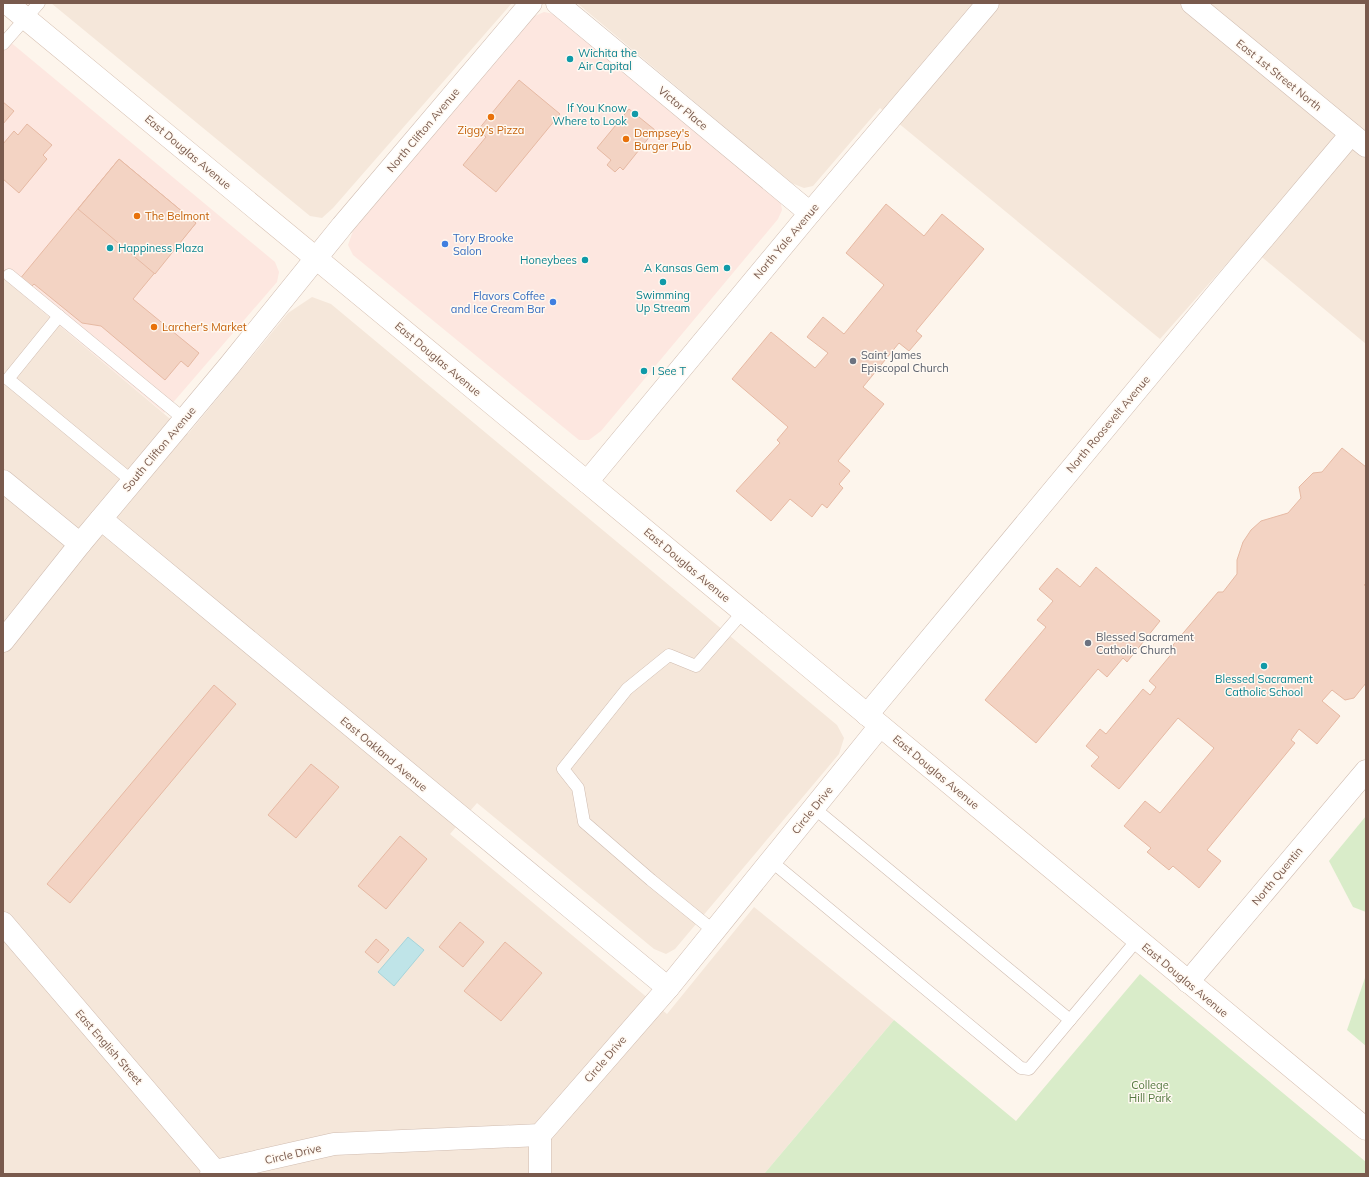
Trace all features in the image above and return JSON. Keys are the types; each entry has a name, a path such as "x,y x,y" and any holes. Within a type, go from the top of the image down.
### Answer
{"street":[{"name":"East Douglas Avenue","path":"6,3 33,11 316,258 1366,1129"},
{"name":"North Clifton Avenue","path":"316,258 531,3"},
{"name":"Victor Place","path":"557,3 810,212"},
{"name":"North Yale Avenue","path":"587,482 810,212 988,3"},
{"name":"East 1st Street North","path":"1192,3 1359,140"},
{"name":"North Roosevelt Avenue","path":"874,720 1359,140"},
{"name":"South Clifton Avenue","path":"3,641 80,544 316,258"},
{"path":"3,481 80,544"},
{"name":"East Oakland Avenue","path":"101,519 668,988"},
{"name":"Circle Drive","path":"213,1173 334,1144 540,1135 668,988 814,808 874,720"},
{"name":"North Quentin","path":"1188,982 1366,771"},
{"name":"East English Street","path":"3,923 213,1173"},
{"path":"540,1135 540,1174"}],"lane":[{"path":"3,44 33,11"},
{"path":"9,275 184,419"},
{"path":"59,316 8,379 132,481"},
{"path":"714,931 646,876 584,822 578,788 564,769 627,689 669,655 696,666 743,612"},
{"path":"814,808 1070,1020"},
{"path":"771,861 1021,1068 1029,1069 1137,940"}],"shaded area":[{"path":"51,3 512,3 333,208 322,218 310,216"},
{"path":"577,3 1366,3 1366,344 1245,243 1160,339 880,108 813,186 804,188 791,183"},
{"path":"544,12 554,14 780,199 782,210 778,219 601,431 589,440 579,440 353,255 348,245 353,231 530,18"},
{"path":"3,36 275,262 279,272 277,282 164,413 3,278"},
{"path":"3,278 188,434 288,313 312,297 331,304 837,725 844,738 839,754 675,949 666,954 654,949 477,803 450,834 667,1014 754,907 894,1020 764,1174 3,1174"}],"green space":[{"path":"1366,816 1366,912 1353,907 1329,861"},
{"name":"College Hill Park","path":"1140,974 1366,1162 1366,1174 764,1174 894,1020 1016,1121"},
{"path":"1366,975 1366,1046 1347,1030"}],"water":[{"path":"408,937 424,950 394,986 378,972"}],"building":[{"path":"519,80 560,114 496,192 463,165 486,137 478,130"},
{"path":"3,102 14,111 3,124"},
{"name":"Dempsey's Burger Pub","path":"629,109 655,130 623,170 620,167 615,172 607,165 611,160 597,148"},
{"path":"27,124 52,145 43,155 47,159 19,193 3,179 3,144 14,131 18,135"},
{"name":"Happiness Plaza","path":"119,159 196,223 133,299 199,353 188,367 181,361 165,380 101,326 82,323 34,284 29,289 19,280"},
{"name":"The Belmont","path":"119,159 196,223 155,274 78,209"},
{"name":"Saint James Episcopal Church","path":"886,204 924,236 942,214 984,249 916,331 922,336 909,351 899,343 863,387 884,404 838,461 850,471 839,484 843,488 827,508 822,504 812,517 790,499 771,521 736,491 780,443 777,440 788,427 732,379 771,332 815,368 828,353 807,337 823,317 844,334 884,285 846,253"},
{"name":"Blessed Sacrament Catholic School","path":"1342,448 1366,467 1366,583 1364,585 1366,586 1366,683 1354,698 1345,700 1332,690 1322,701 1340,716 1317,744 1299,729 1291,740 1295,743 1207,850 1221,861 1199,888 1173,866 1169,870 1147,852 1151,848 1124,826 1145,801 1160,813 1214,748 1178,718 1119,789 1091,766 1099,757 1086,746 1100,729 1106,734 1143,689 1150,695 1156,687 1149,681 1174,651 1173,645 1218,592 1223,592 1237,574 1237,560 1243,542 1251,530 1261,521 1288,513 1301,498 1299,487 1313,473 1322,472"},
{"name":"Blessed Sacrament Catholic Church","path":"1096,567 1160,621 1127,662 1123,658 1107,677 1098,669 1036,743 985,700 1046,627 1037,620 1053,601 1039,589 1057,568 1080,587"},
{"path":"214,685 236,704 70,903 47,884"},
{"path":"311,764 339,787 296,838 268,815"},
{"path":"400,836 427,859 386,909 358,886"},
{"path":"460,922 484,942 463,967 439,947"},
{"path":"376,939 389,950 378,963 365,952"},
{"path":"505,942 542,973 501,1021 464,991"}],"place":[{"name":"Wichita the Air Capital","path":"570,59"},
{"name":"If You Know Where to Look","path":"635,114"},
{"name":"Ziggy's Pizza","path":"491,117"},
{"name":"Dempsey's Burger Pub","path":"626,139"},
{"name":"The Belmont","path":"137,216"},
{"name":"Tory Brooke Salon","path":"445,244"},
{"name":"Happiness Plaza","path":"110,248"},
{"name":"Honeybees","path":"585,260"},
{"name":"A Kansas Gem","path":"727,268"},
{"name":"Swimming Up Stream","path":"663,282"},
{"name":"Flavors Coffee and Ice Cream Bar","path":"553,302"},
{"name":"Larcher's Market","path":"154,327"},
{"name":"Saint James Episcopal Church","path":"853,361"},
{"name":"I See T","path":"644,371"},
{"name":"Blessed Sacrament Catholic Church","path":"1088,643"},
{"name":"Blessed Sacrament Catholic School","path":"1264,666"}]}
